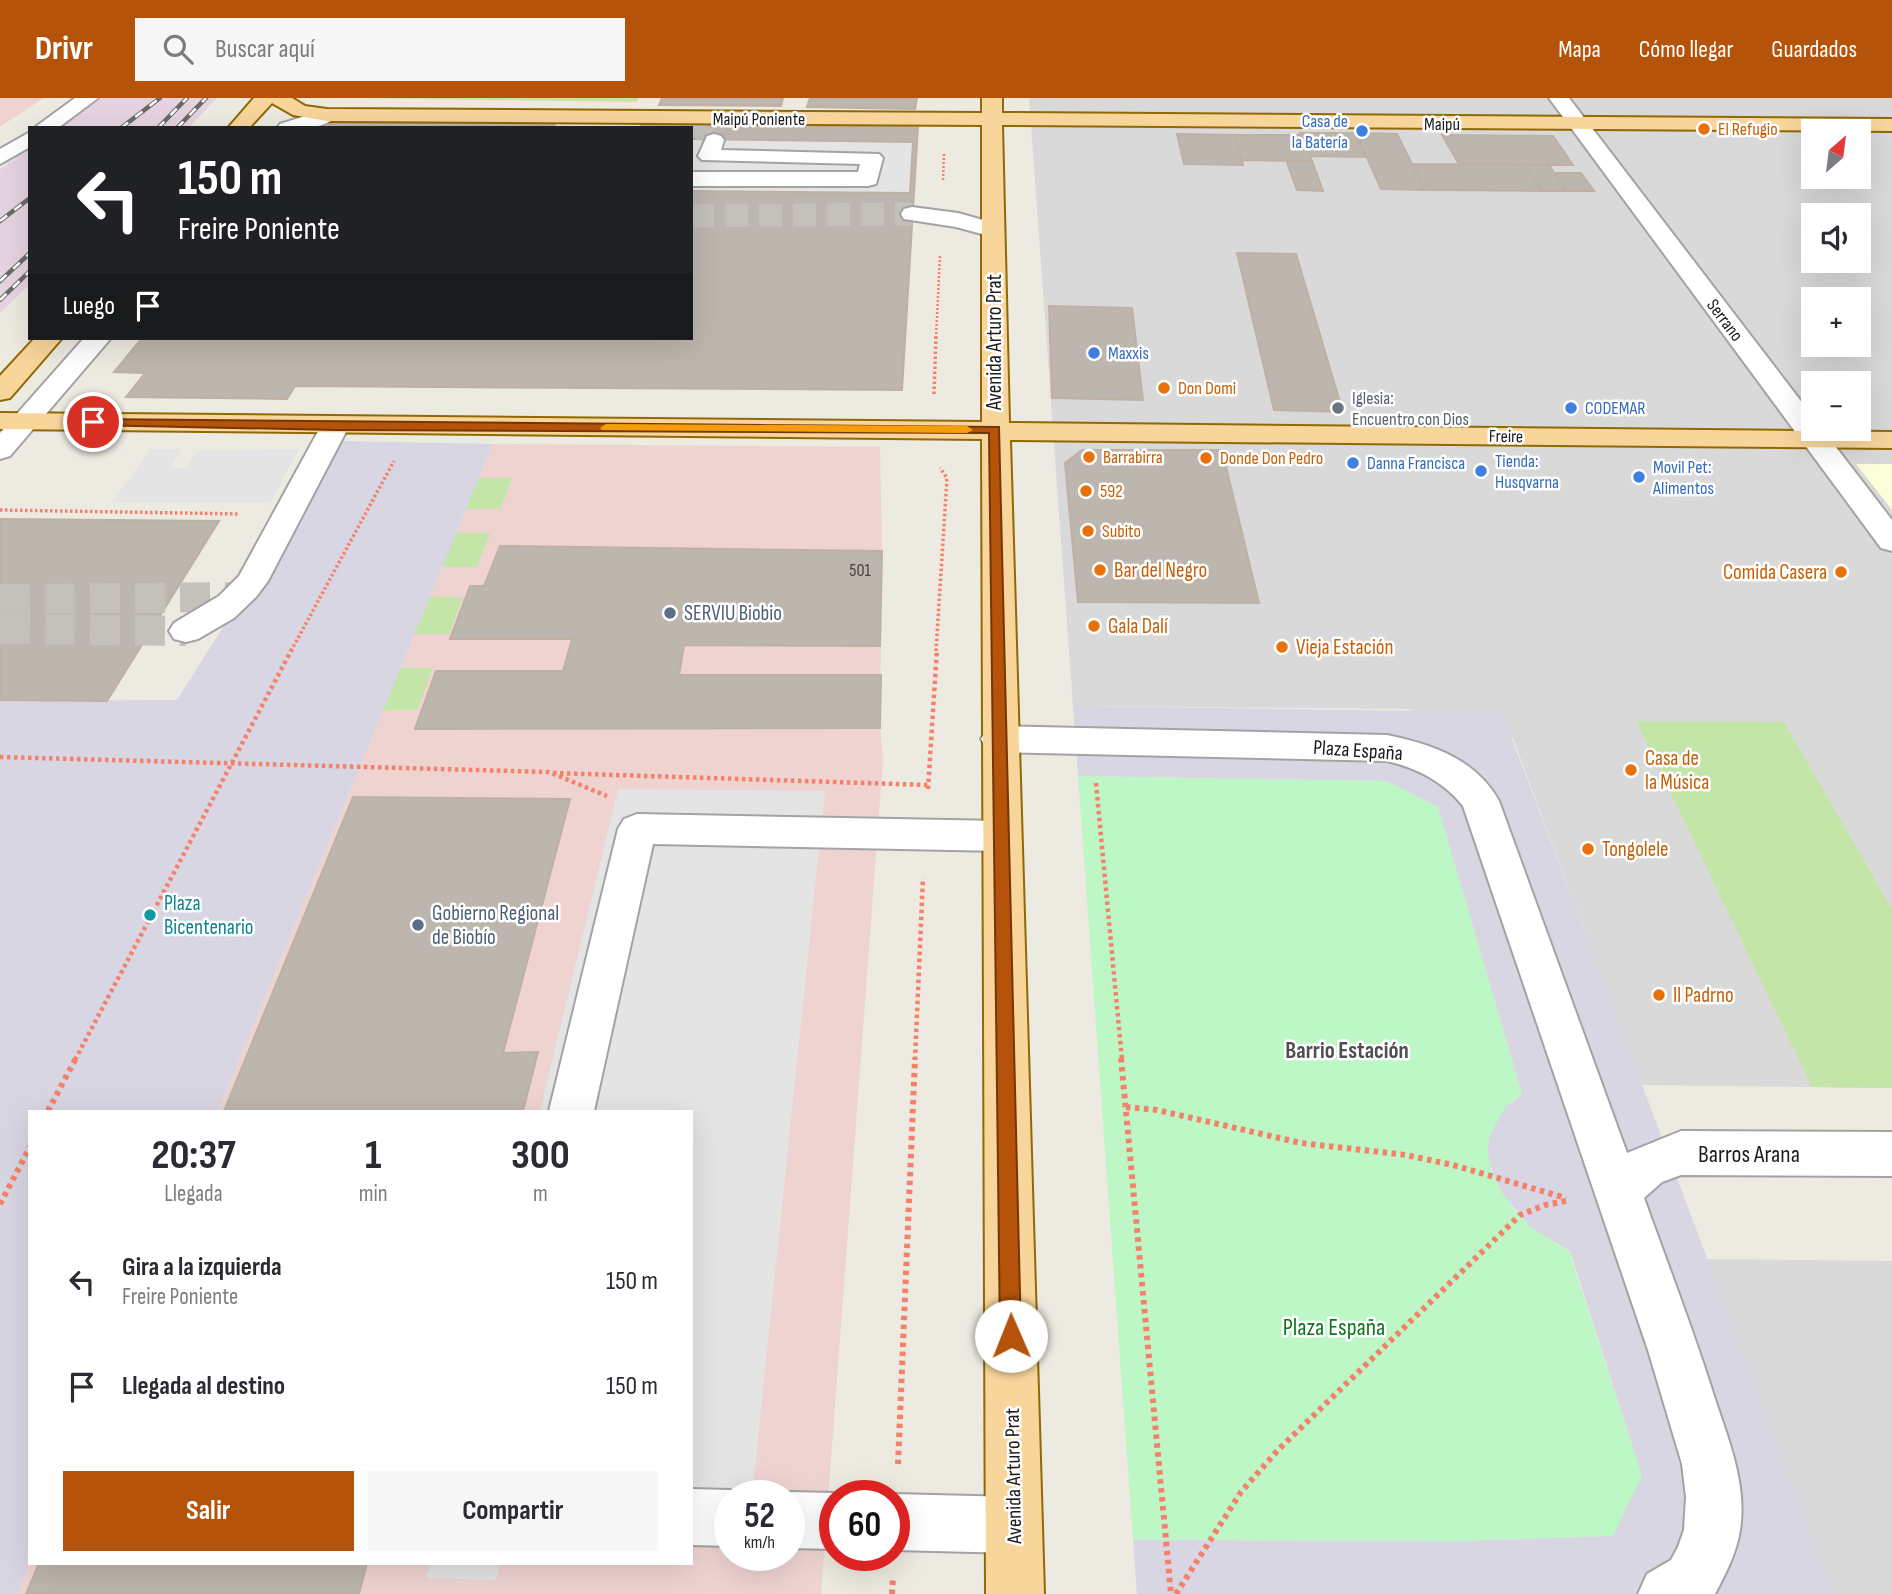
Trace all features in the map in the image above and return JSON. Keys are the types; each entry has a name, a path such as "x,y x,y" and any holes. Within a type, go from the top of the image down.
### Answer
{"main road":[{"path":"240,126 265,98"},
{"name":"Maipú Poniente","path":"278,98 300,111 327,115 573,126"},
{"name":"Maipú Poniente","path":"707,132 992,110"},
{"name":"Maipú","path":"992,110 1579,124 1892,125"},
{"name":"Avenida Arturo Prat","path":"992,110 999,739 1015,1594"},
{"path":"0,393 47,340"},
{"name":"Freire","path":"13,421 1801,440"},
{"name":"Freire","path":"1871,440 1892,440"}],"street":[{"path":"47,126 88,98"},
{"name":"Serrano","path":"1559,98 1801,421"},
{"path":"293,126 327,115"},
{"path":"693,179 868,179 872,158 709,156 707,132"},
{"path":"0,158 28,139"},
{"path":"912,214 958,220 993,230"},
{"path":"0,450 13,421 96,340"},
{"path":"186,631 225,610 241,597 253,581 335,426"},
{"name":"Serrano","path":"1816,441 1892,541"},
{"name":"Plaza España","path":"999,739 1387,748 1432,761 1462,779 1480,801 1674,1350 1709,1464 1713,1497 1712,1530 1702,1561 1691,1580 1667,1594"},
{"path":"571,1110 637,829 1001,836"},
{"name":"Barros Arana","path":"1619,1192 1633,1174 1654,1162 1681,1153 1892,1154"},
{"path":"693,1517 714,1518"},
{"path":"910,1522 1014,1525"}],"path":[{"path":"49,1110 229,765 413,426"},
{"path":"0,510 244,514"},
{"path":"1092,741 1173,1594"},
{"path":"0,757 928,785"},
{"path":"549,772 633,807 637,829"},
{"path":"1126,1107 1157,1110 1301,1143 1406,1154 1571,1200 1545,1205 1520,1215 1278,1450 1241,1492 1173,1594"},
{"path":"0,1203 28,1151"}],"shaded area":[{"path":"0,98 44,98 0,127"},
{"path":"102,98 217,98 190,126 62,126"},
{"path":"1029,98 1892,98 1892,1088 1641,1085 1513,738 1408,709 1073,706"},
{"path":"693,139 913,142 910,193 693,191"},
{"path":"28,149 28,286 0,313 0,169"},
{"name":"Plaza Bicentenario","path":"341,441 493,444 218,1110 28,1110 29,1565 17,1594 0,1594 0,701 177,700"},
{"path":"493,444 880,447 880,728 883,760 829,1480 819,1480 819,1571 823,1571 821,1594 17,1594 29,1565 693,1565 693,1110 218,1110"},
{"path":"150,449 181,449 170,468 186,468 198,450 299,449 270,503 112,503"},
{"path":"1856,464 1892,464 1892,510"},
{"path":"1073,706 1502,712 1833,1594 1137,1594 1133,1540 1462,1541 1613,1536 1642,1476 1570,1251 1531,1228 1504,1196 1494,1176 1488,1155 1489,1137 1504,1109 1522,1094 1438,807 1387,781 1078,776"},
{"path":"618,789 825,791 754,1480 714,1480 714,1516 693,1542 693,1110 540,1110"},
{"path":"1693,1259 1892,1261 1892,1594 1819,1594"},
{"path":"429,1565 500,1565 496,1580 426,1578"}],"green space":[{"path":"356,98 639,98 637,102"},
{"path":"428,478 512,478 500,509 414,509"},
{"path":"403,532 490,533 477,567 388,566"},
{"path":"371,596 463,597 449,634 354,634"},
{"path":"336,668 433,668 417,710 316,710"},
{"path":"1636,721 1784,722 1892,909 1892,1088 1812,1087"},
{"name":"Plaza España","path":"1078,776 1387,781 1438,807 1522,1095 1514,1099 1488,1155 1494,1176 1513,1209 1553,1242 1569,1251 1642,1476 1614,1536 1462,1541 1133,1540"}],"building":[{"path":"662,98 783,98 781,106 659,105"},
{"path":"810,98 917,98 915,109 807,107"},
{"path":"330,123 555,124 554,126 328,126"},
{"path":"641,125 918,126 902,390 295,386 287,399 126,397 145,373 114,372 140,340 693,340 693,191 910,193 913,142 693,139 693,126"},
{"path":"1300,133 1356,133 1366,157 1310,156"},
{"path":"1356,133 1397,134 1425,190 1381,189"},
{"path":"1177,134 1234,135 1243,165 1184,164"},
{"path":"1234,135 1301,135 1312,161 1242,160"},
{"path":"1442,135 1553,136 1573,165 1459,164"},
{"path":"1286,160 1312,161 1323,191 1297,190"},
{"path":"1412,164 1525,165 1542,191 1425,190"},
{"path":"1525,165 1549,165 1566,191 1542,191"},
{"path":"1554,173 1581,173 1594,191 1566,191"},
{"path":"1237,253 1296,254 1343,412 1274,410"},
{"name":"Maxxis","path":"1049,306 1132,308 1143,400 1052,398"},
{"path":"1082,450 1222,450 1259,603 1078,602 1065,463"},
{"path":"0,519 219,521 107,701 0,700"},
{"name":"SERVIU Biobio","path":"500,546 882,551 880,646 684,645 679,675 881,675 880,728 415,729 436,671 563,671 572,639 450,639 470,586 484,586"},
{"name":"Gobierno Regional de Biobío","path":"353,797 570,799 503,1053 538,1052 523,1110 224,1110"},
{"path":"38,1565 366,1565 359,1594 26,1594"}],"tunnel":[{"path":"697,139 703,125"},
{"path":"693,216 912,214"},
{"path":"0,599 241,597"},
{"path":"0,629 186,631"}],"railway":[{"path":"124,126 160,98"},
{"path":"160,126 187,98"},
{"path":"179,126 206,98"},
{"path":"0,221 28,200"},
{"path":"0,281 28,255"},
{"path":"0,300 28,273"}],"slow traffic":[{"path":"606,428 967,430"}],"place":[{"name":"El Refugio","path":"1704,129"},
{"name":"Casa de la Batería","path":"1362,131"},
{"name":"Maxxis","path":"1094,353"},
{"name":"Don Domi","path":"1164,388"},
{"name":"Iglesia: Encuentro con Dios","path":"1338,408"},
{"name":"CODEMAR","path":"1571,408"},
{"name":"Barrabirra","path":"1089,457"},
{"name":"Donde Don Pedro","path":"1206,458"},
{"name":"Danna Francisca","path":"1353,463"},
{"name":"Tienda: Husqvarna","path":"1481,471"},
{"name":"Movil Pet: Alimentos","path":"1639,477"},
{"name":"592","path":"1086,491"},
{"name":"Subito","path":"1088,531"},
{"name":"Bar del Negro","path":"1100,570"},
{"name":"Comida Casera","path":"1841,572"},
{"name":"SERVIU Biobio","path":"670,613"},
{"name":"Gala Dalí","path":"1094,626"},
{"name":"Vieja Estación","path":"1282,647"},
{"name":"Casa de la Música","path":"1631,770"},
{"name":"Tongolele","path":"1588,849"},
{"name":"Plaza Bicentenario","path":"150,915"},
{"name":"Gobierno Regional de Biobío","path":"418,925"},
{"name":"Il Padrno","path":"1659,995"}],"district":[{"name":"Barrio Estación","path":"1347,1050"}],"route":[{"path":"93,422 995,430 1011,1336"}]}
